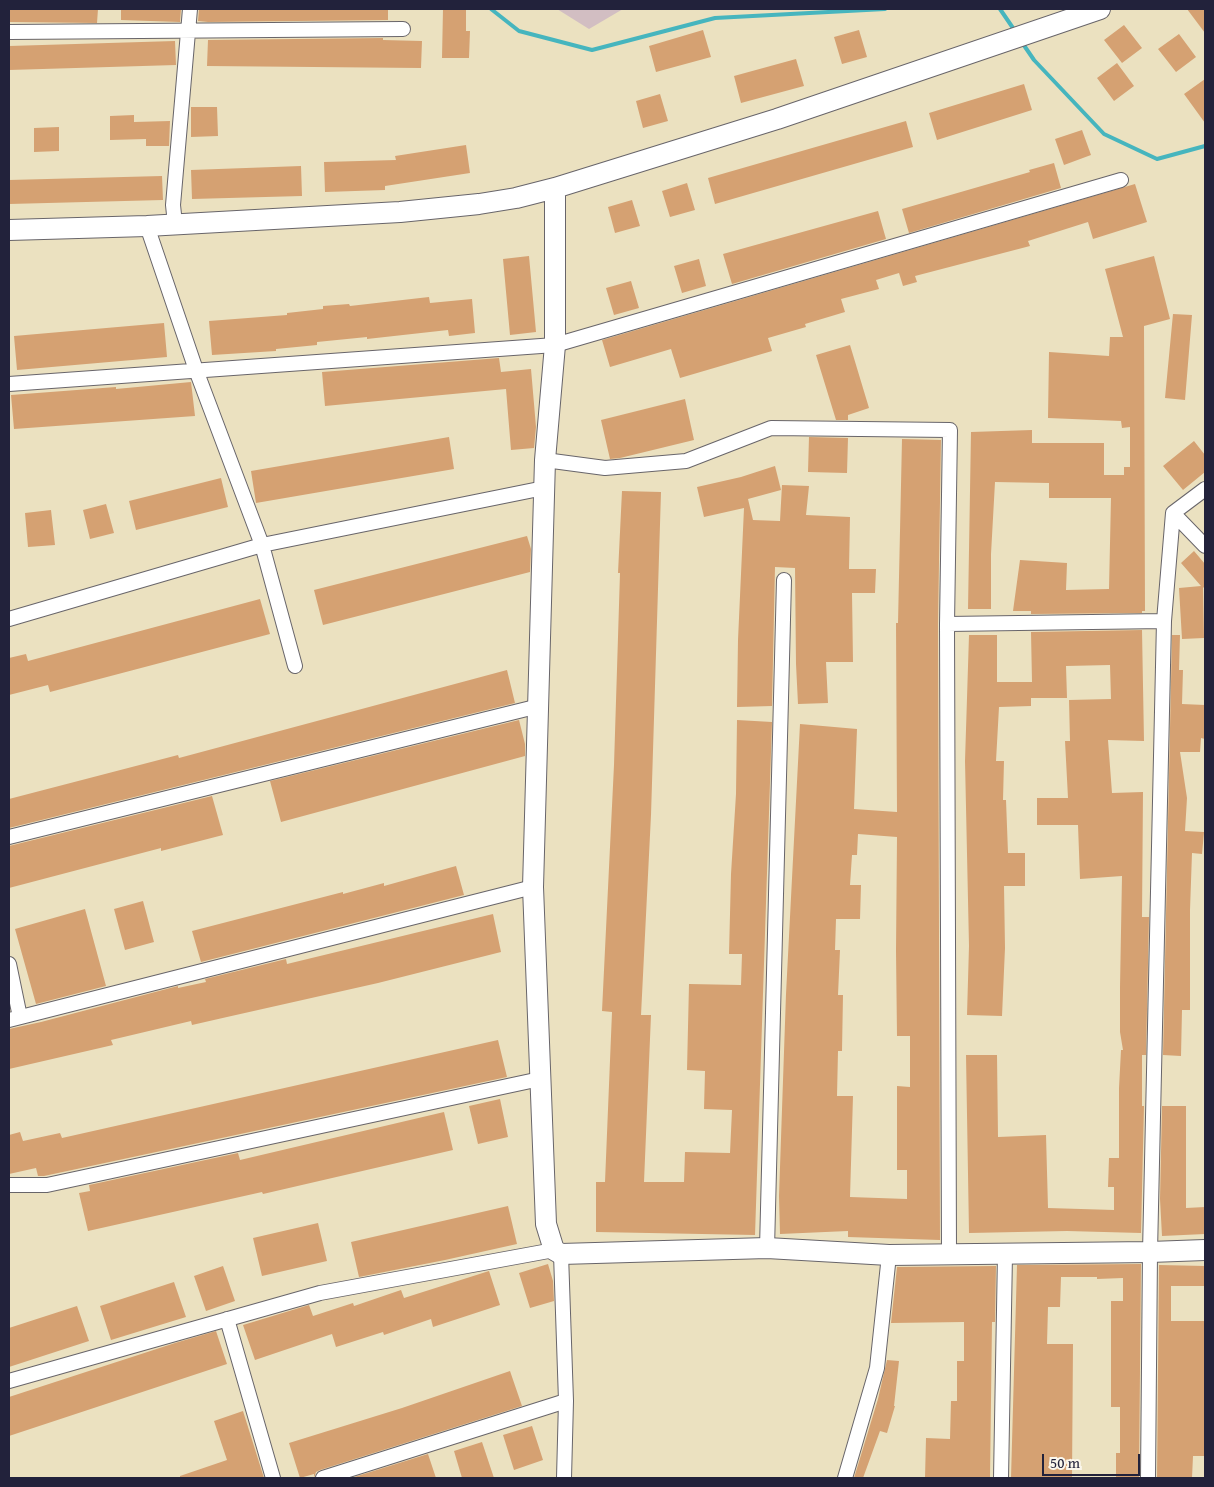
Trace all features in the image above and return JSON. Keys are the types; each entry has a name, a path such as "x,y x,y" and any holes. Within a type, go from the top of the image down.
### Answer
{"street":[{"path":"175,224 173,204 190,9"},
{"path":"9,230 147,226 400,212 516,198 555,188 777,119 1100,9"},
{"path":"9,32 402,29"},
{"path":"9,384 555,345 1121,180"},
{"path":"555,188 555,345 545,460 533,887 546,1224 557,1252 566,1401 564,1478"},
{"path":"147,226 196,370 262,545 295,666"},
{"path":"545,460 605,468 686,460 771,428 950,430 947,624 949,1254"},
{"path":"9,619 262,545 544,488"},
{"path":"1148,1478 1150,1252 1164,621 1173,514 1205,489"},
{"path":"1173,514 1205,546"},
{"path":"767,1248 784,580"},
{"path":"947,624 1164,621"},
{"path":"9,837 539,706"},
{"path":"9,964 14,1019 533,887"},
{"path":"9,1185 47,1185 540,1079"},
{"path":"9,1381 320,1293 557,1252 767,1248 889,1255 1205,1250"},
{"path":"1002,1478 1004,1254"},
{"path":"845,1478 877,1368 889,1255"},
{"path":"227,1319 273,1478"},
{"path":"323,1478 566,1401"}],"shaded area":[{"path":"557,9 623,9 589,29"}],"building":[{"path":"9,9 98,9 97,23 9,22"},
{"path":"121,9 181,9 180,22 121,20"},
{"path":"199,9 388,9 388,20 208,22 198,21"},
{"path":"443,9 466,9 466,31 470,31 469,58 442,58"},
{"path":"1187,9 1205,9 1205,33"},
{"path":"1124,25 1142,48 1122,63 1104,40"},
{"path":"703,30 711,57 656,72 649,46"},
{"path":"859,30 867,57 842,64 834,37"},
{"path":"1179,34 1196,57 1176,72 1158,49"},
{"path":"383,38 383,40 422,41 421,68 207,66 208,40"},
{"path":"175,41 176,65 9,70 9,46"},
{"path":"796,59 804,86 741,103 734,76"},
{"path":"1117,63 1134,86 1114,101 1097,78"},
{"path":"1205,79 1205,123 1184,94"},
{"path":"1024,84 1032,110 937,140 929,113"},
{"path":"660,94 668,121 643,128 636,101"},
{"path":"191,107 217,107 218,136 191,137"},
{"path":"134,115 134,122 170,121 169,146 146,146 146,139 110,140 110,116"},
{"path":"906,121 913,147 715,204 708,178"},
{"path":"59,127 59,151 34,152 34,128"},
{"path":"1082,130 1091,155 1064,165 1055,139"},
{"path":"466,145 470,173 385,186 385,190 325,192 324,162 396,160 395,156"},
{"path":"1054,163 1061,188 909,233 902,209 1030,172 1029,170"},
{"path":"301,166 302,196 192,199 191,170"},
{"path":"162,176 163,200 9,204 9,180"},
{"path":"687,183 695,210 670,217 662,191"},
{"path":"1135,184 1147,222 1093,239 1088,222 1028,241 1030,246 915,276 917,282 903,286 899,273 876,280 879,289 841,299 845,312 805,324 806,327 768,338 772,351 680,378 671,349 610,367 602,340"},
{"path":"632,200 640,226 615,233 608,207"},
{"path":"878,211 886,239 732,284 723,254"},
{"path":"529,256 536,332 510,335 503,259"},
{"path":"1154,256 1170,319 1144,326 1145,611 1142,611 1142,613 1031,614 1031,611 1013,611 1020,560 1067,563 1066,590 1109,589 1111,498 1049,498 1049,483 995,482 991,554 991,609 968,609 971,432 1032,430 1032,443 1104,443 1104,475 1124,475 1124,467 1130,467 1130,427 1122,428 1121,421 1048,418 1049,352 1109,356 1110,337 1123,337 1105,269"},
{"path":"699,259 706,286 682,293 674,266"},
{"path":"631,281 639,308 614,315 606,288"},
{"path":"429,297 430,303 472,299 475,333 449,336 448,330 367,339 367,337 317,342 317,345 276,349 276,351 212,355 209,321 287,315 287,313 323,309 323,306 349,304 350,306"},
{"path":"1173,314 1192,315 1185,400 1165,398"},
{"path":"164,323 167,357 17,370 14,336"},
{"path":"850,345 869,408 848,415 848,420 836,420 816,355"},
{"path":"499,358 501,372 531,369 536,427 534,448 511,450 506,389 325,406 322,372"},
{"path":"191,382 195,416 14,429 11,395 116,387 116,389"},
{"path":"685,399 694,440 610,459 601,420"},
{"path":"449,437 454,469 256,503 251,471"},
{"path":"809,437 848,438 847,473 808,472"},
{"path":"902,439 941,440 938,624 940,1240 848,1237 848,1231 780,1234 779,1196 786,994 800,724 857,729 854,809 897,812 896,623 898,623","holes":["858,834 897,837 897,1036 910,1036 910,1087 897,1086 897,1170 907,1170 907,1199 850,1197 853,1096 837,1096 838,1051 842,1051 843,995 838,995 840,950 835,950 836,919 860,919 861,885 850,885 852,855 857,855"]},
{"path":"1194,441 1205,455 1205,472 1183,490 1163,466"},
{"path":"775,466 781,490 748,499 753,520 780,521 782,485 809,486 806,515 850,517 849,569 876,569 875,593 852,593 853,662 826,662 828,703 798,704 795,568 775,567 772,706 737,707 744,508 704,517 697,487 741,477"},
{"path":"221,478 228,507 136,530 129,501"},
{"path":"622,491 661,492 651,815 641,1015 651,1015 644,1182 684,1182 685,1152 730,1153 732,1110 704,1109 705,1071 687,1070 689,984 741,985 742,954 729,954 736,794 737,720 772,722 755,1235 596,1232 596,1182 605,1182 612,1012 602,1011 614,765 620,573 618,573"},
{"path":"106,504 114,533 90,539 83,510"},
{"path":"51,510 55,545 28,547 25,513"},
{"path":"527,536 531,549 530,572 323,625 314,590"},
{"path":"1194,551 1205,564 1205,589 1203,587 1204,638 1182,639 1179,588 1201,586 1181,563"},
{"path":"260,599 270,634 50,692 48,685 9,695 9,658 26,654 28,661"},
{"path":"1142,630 1144,741 1108,740 1112,793 1143,792 1142,917 1149,917 1146,1055 1142,1055 1142,1106 1144,1106 1141,1233 1067,1231 969,1233 966,1055 997,1055 998,1137 1046,1135 1048,1208 1114,1210 1114,1187 1108,1187 1109,1158 1119,1158 1119,1088 1121,1050 1123,1050 1120,1032 1122,876 1080,879 1078,825 1037,825 1037,798 1068,798 1065,741 1070,741 1069,700 1111,699 1110,665 1066,666 1067,698 1031,698 1031,706 999,707 996,761 1004,761 1003,800 1006,800 1008,853 1025,853 1025,886 1004,886 1005,948 1002,1016 967,1015 969,946 965,761 969,635 997,635 997,682 1032,682 1031,632"},
{"path":"1172,635 1180,635 1179,670 1183,670 1182,704 1205,705 1205,739 1201,738 1200,752 1180,752 1187,798 1185,831 1204,832 1202,854 1192,853 1190,1010 1182,1010 1181,1056 1163,1055"},
{"path":"507,670 515,703 9,828 9,799 178,755 179,758"},
{"path":"519,720 525,744 525,756 281,822 270,781"},
{"path":"212,796 223,835 161,851 161,848 9,888 9,846"},
{"path":"456,866 464,895 201,962 192,931 343,892 343,894 384,883 384,886"},
{"path":"143,901 154,942 125,950 114,909"},
{"path":"85,909 106,986 36,1004 15,929"},
{"path":"493,914 501,952 378,983 192,1025 191,1021 111,1040 113,1045 9,1069 9,1029 178,986 178,988 206,982 205,979 286,959 287,964"},
{"path":"498,1040 507,1077 44,1176 38,1176 36,1168 9,1174 9,1135 20,1132 23,1141 60,1133 62,1138"},
{"path":"500,1099 508,1137 478,1144 469,1106"},
{"path":"1162,1106 1186,1106 1186,1208 1205,1207 1205,1234 1162,1236 1160,1199"},
{"path":"444,1112 453,1150 263,1194 262,1192 88,1231 79,1193 90,1191 89,1185 238,1153 240,1160"},
{"path":"508,1206 517,1244 359,1277 351,1242"},
{"path":"318,1223 327,1261 262,1276 253,1238"},
{"path":"548,1264 553,1281 554,1301 530,1308 519,1273"},
{"path":"1141,1264 1139,1478 1116,1478 1116,1453 1120,1453 1120,1407 1111,1407 1111,1301 1123,1301 1123,1278 1061,1277 1060,1307 1048,1307 1047,1344 1073,1344 1072,1478 1011,1478 1017,1265"},
{"path":"1159,1265 1205,1266 1205,1286 1171,1286 1171,1321 1205,1321 1205,1456 1193,1456 1192,1478 1157,1478"},
{"path":"223,1266 235,1301 206,1311 194,1276"},
{"path":"996,1266 995,1322 992,1322 990,1478 925,1478 926,1438 950,1439 951,1401 957,1401 957,1361 964,1361 964,1322 891,1323 897,1267"},
{"path":"489,1271 500,1305 433,1327 431,1319 384,1335 383,1332 336,1347 332,1334 255,1360 243,1325 309,1305 313,1316 353,1303 354,1306 401,1290 404,1298"},
{"path":"174,1282 186,1317 111,1340 100,1306"},
{"path":"77,1306 89,1341 9,1367 9,1328"},
{"path":"216,1331 227,1364 9,1436 9,1397"},
{"path":"887,1360 899,1361 895,1406 887,1433 880,1431 863,1478 854,1478 878,1399"},
{"path":"510,1371 522,1406 320,1470 316,1472 314,1478 314,1474 300,1478 289,1443 402,1408"},
{"path":"243,1411 264,1478 180,1478 180,1476 227,1460 214,1421"},
{"path":"532,1426 543,1460 514,1470 503,1435"},
{"path":"482,1442 494,1478 462,1478 454,1451"},
{"path":"428,1454 436,1478 351,1478"}],"waterway":[{"path":"491,9 519,31 592,50 715,18 885,9"},
{"path":"1000,9 1015,31"},
{"path":"1021,41 1034,60 1104,134 1157,159 1205,146"}]}
